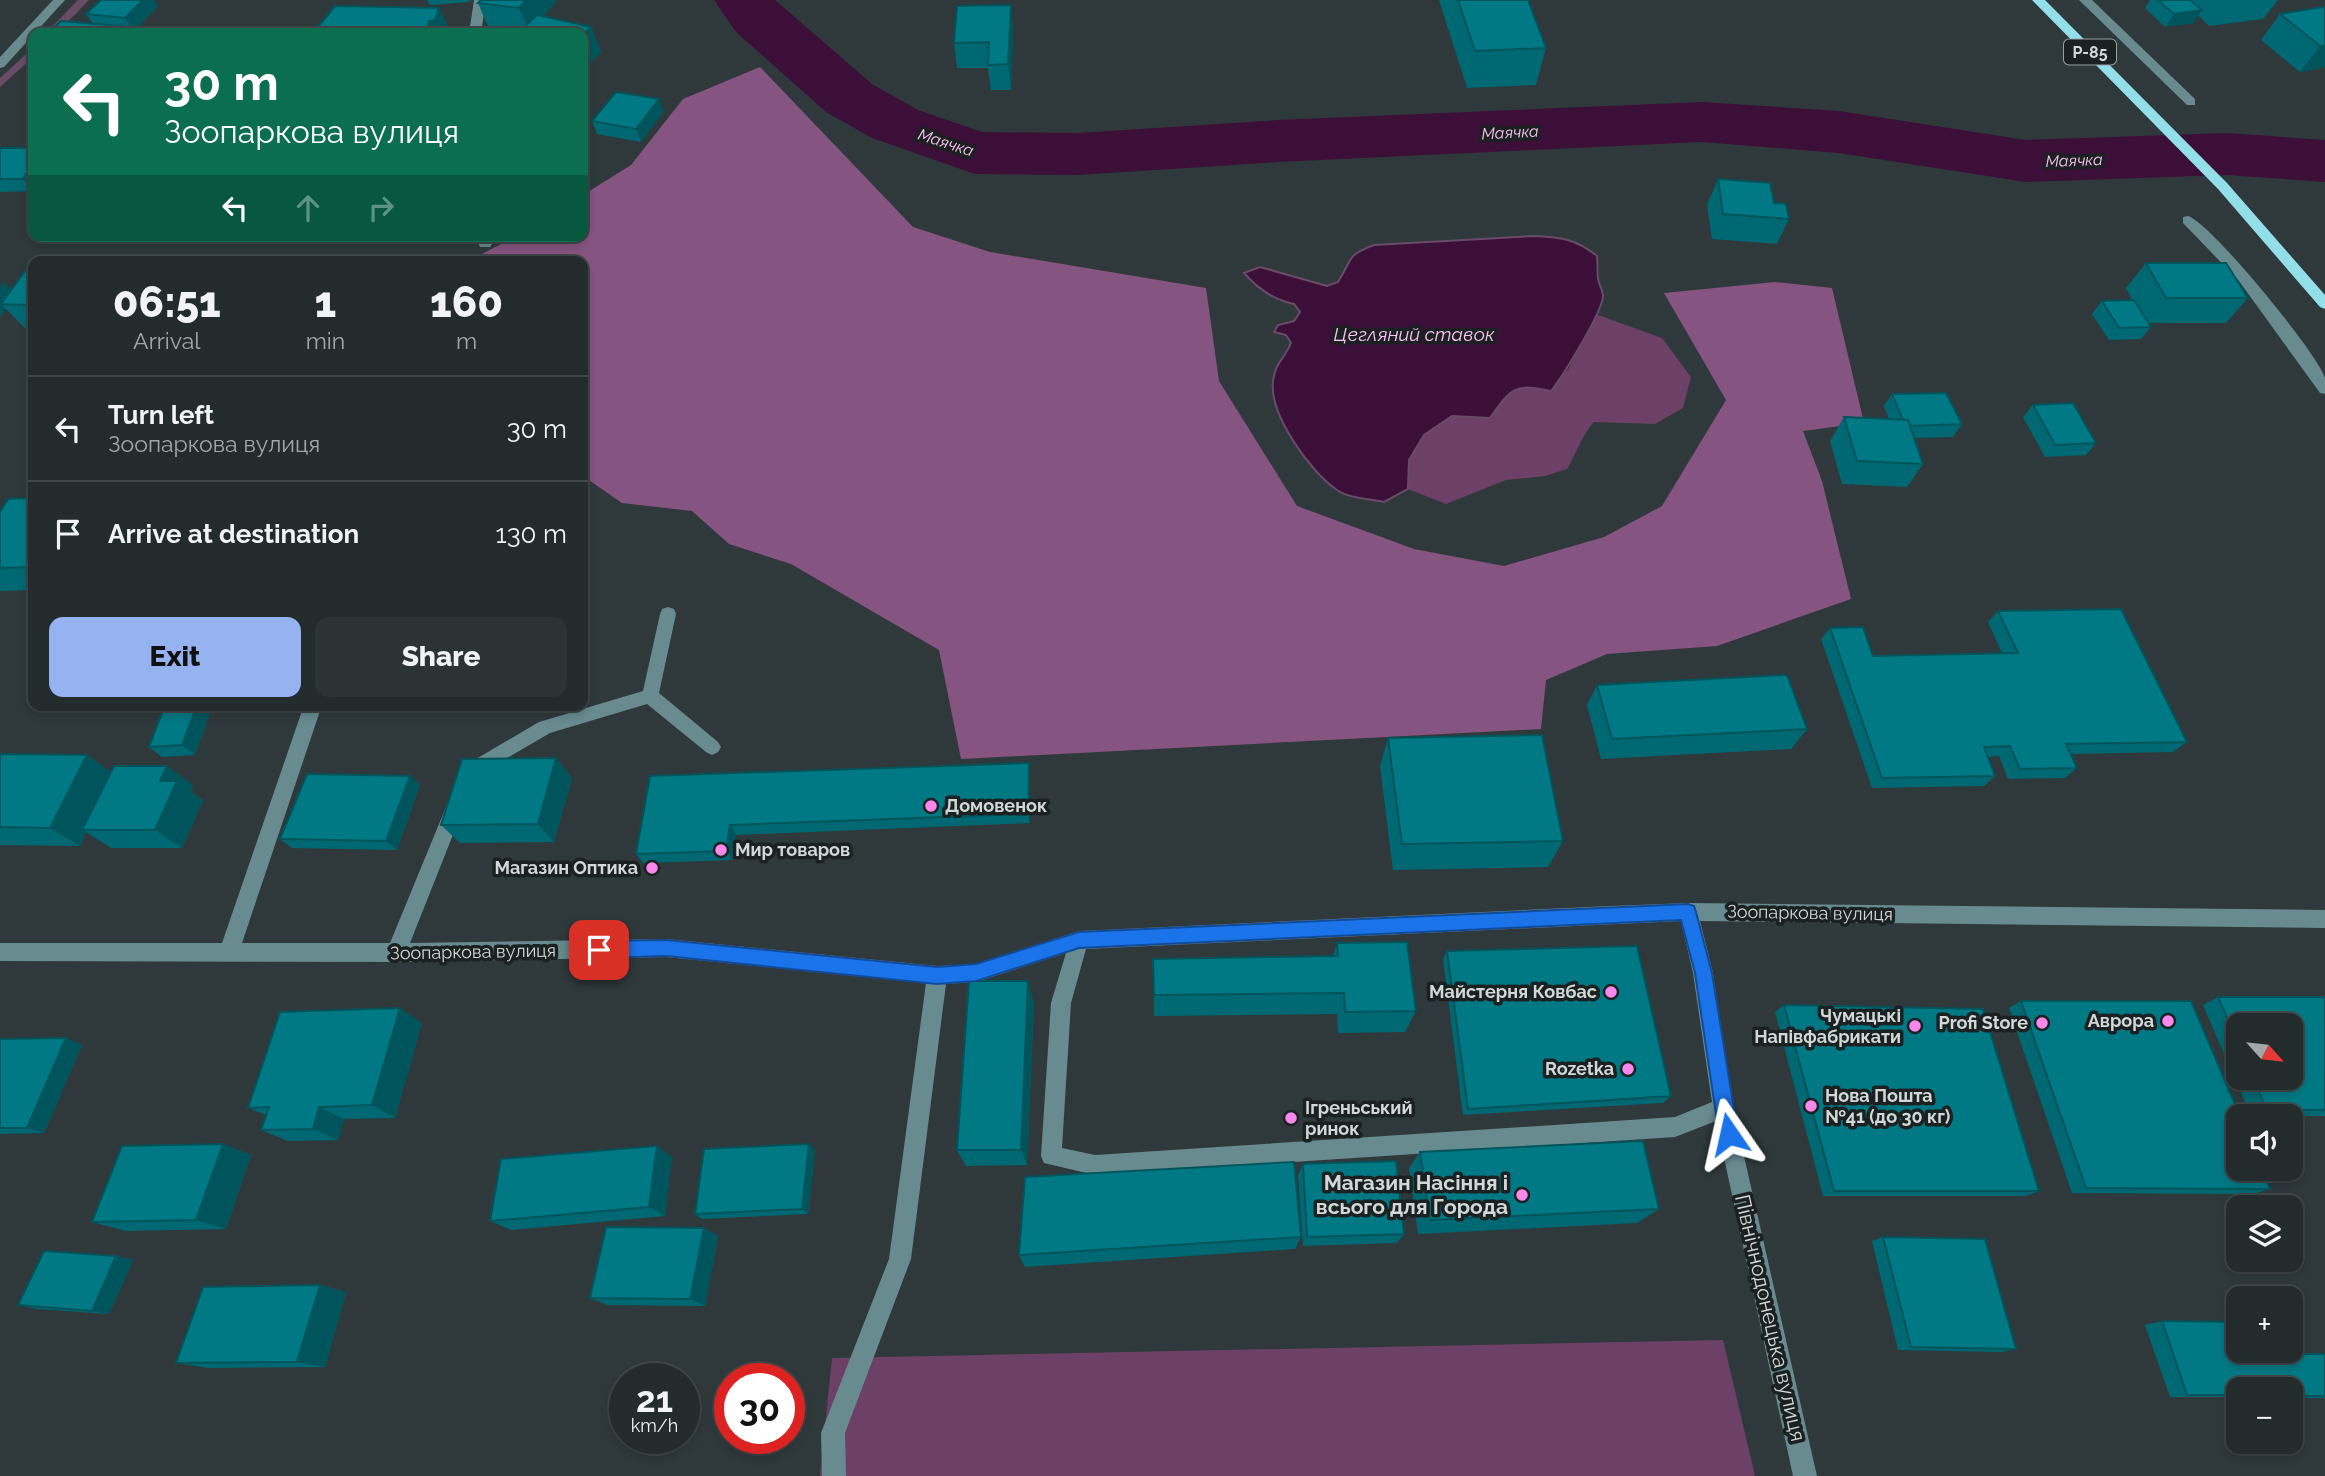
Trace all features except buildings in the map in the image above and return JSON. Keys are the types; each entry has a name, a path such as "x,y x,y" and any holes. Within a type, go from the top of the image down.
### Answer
{"main road":[{"name":"Р-85","path":"2038,0 2239,201 2325,304"}],"street":[{"path":"33,28 59,0"},
{"path":"476,28 480,0"},
{"path":"2085,0 2191,102"},
{"path":"0,64 28,34"},
{"path":"2189,220 2208,237 2259,298 2325,390"},
{"path":"650,696 668,614"},
{"path":"650,696 712,747"},
{"path":"396,953 470,771 545,727 650,696"},
{"path":"229,953 311,711"},
{"name":"Зоопаркова вулиця","path":"0,952 396,953 666,948 937,975 976,973 1079,940 1688,912 2325,919"},
{"name":"Північнодонецька вулиця","path":"1688,912 1703,973 1723,1108 1805,1476"},
{"path":"1079,940 1062,1003 1051,1156 1095,1165 1675,1127 1723,1108"},
{"path":"834,1476 833,1433 900,1259 937,975"}],"shaded area":[{"path":"760,67 913,227 990,252 1206,288 1219,381 1297,506 1414,549 1504,566 1604,537 1662,506 1726,400 1664,293 1775,282 1832,288 1864,423 1803,431 1822,481 1851,599 1717,646 1607,654 1546,680 1541,729 961,759 939,650 791,564 729,544 692,511 622,503 588,479 588,256 478,256 505,242 588,242 588,192 631,165 683,99"},
{"path":"1598,315 1662,338 1691,377 1683,408 1655,424 1594,422 1567,469 1545,476 1506,480 1446,504 1408,489 1409,460 1424,435 1452,416 1490,418 1507,394 1568,370 1586,331"},
{"path":"1723,1340 1755,1476 820,1476 832,1358"}],"water":[{"name":"Цегляний ставок","path":"1533,236 1568,240 1597,256 1598,279 1603,295 1590,328 1551,391 1529,388 1515,390 1503,400 1490,418 1452,416 1424,435 1409,460 1408,489 1384,502 1347,495 1326,482 1293,441 1273,394 1276,370 1291,343 1286,335 1274,332 1278,325 1294,321 1300,312 1294,304 1266,293 1244,273 1260,267 1327,286 1338,282 1354,255 1374,245"}],"waterway":[{"path":"56,28 84,0"},
{"name":"Маячка","path":"744,0 758,19 849,98 895,124 975,153 1078,154 1278,141 1702,122 1839,132 2026,161 2227,154 2325,161"},
{"path":"0,84 28,56"}],"place":[{"name":"Домовенок","path":"931,806"},
{"name":"Мир товаров","path":"721,850"},
{"name":"Магазин Оптика","path":"652,868"},
{"name":"Майстерня Ковбас","path":"1611,992"},
{"name":"Аврора","path":"2168,1021"},
{"name":"Profi Store","path":"2042,1023"},
{"name":"Чумацькі Напівфабрикати","path":"1915,1026"},
{"name":"Rozetka","path":"1628,1069"},
{"name":"Нова Пошта №41 (до 30 кг)","path":"1811,1106"},
{"name":"Ігреньський ринок","path":"1291,1118"},
{"name":"Магазин Насіння і всього для Города","path":"1522,1195"}],"route":[{"path":"599,950 666,948 937,975 976,973 1079,940 1688,912 1703,973 1729,1134"}]}
